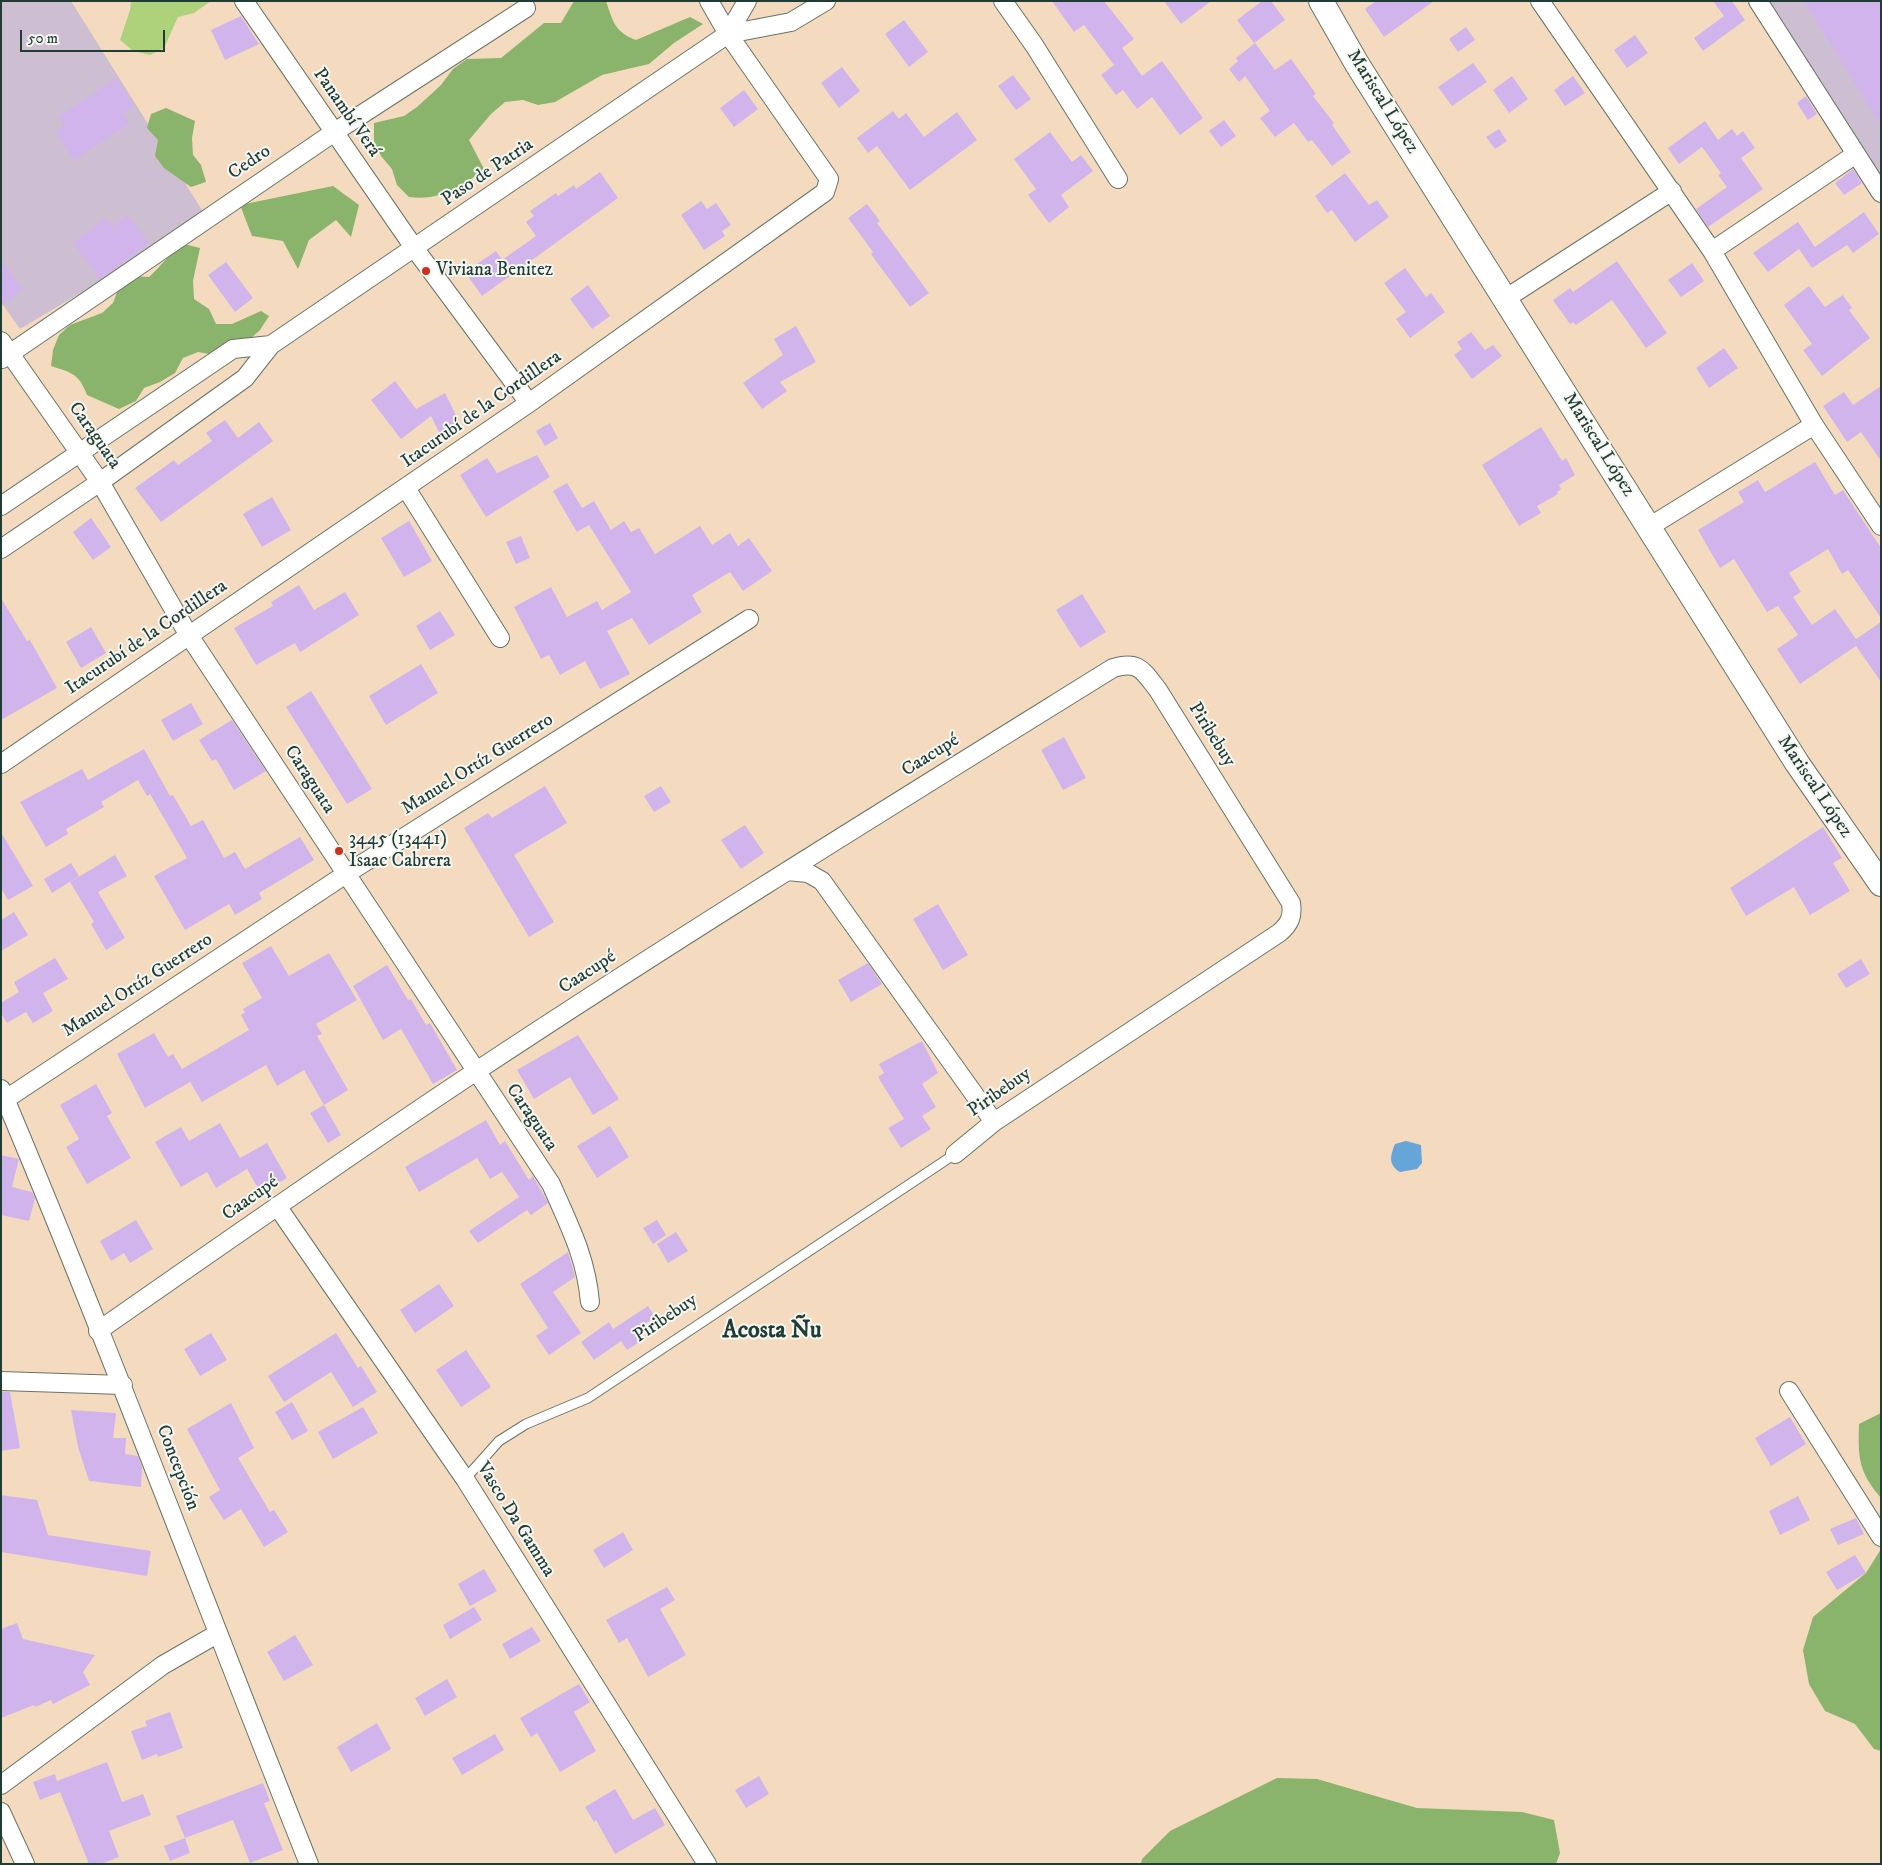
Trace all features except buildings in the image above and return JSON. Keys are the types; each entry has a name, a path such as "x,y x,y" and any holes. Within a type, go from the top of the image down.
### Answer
{"street":[{"name":"Panambí Verá","path":"244,1 414,249 529,403"},
{"path":"709,1 728,34"},
{"name":"Paso de Patria","path":"728,34 747,1"},
{"name":"Paso de Patria","path":"1,549 100,482 245,378 271,345 728,34 791,22 826,1"},
{"path":"1003,1 1034,45 1118,179"},
{"name":"Mariscal López","path":"1320,1 1357,64 1797,763 1881,884"},
{"path":"1540,1 1712,251 1814,425 1881,526"},
{"path":"1758,1 1881,193"},
{"name":"Cedro","path":"4,351 333,132 526,8"},
{"name":"Itacurubí de la Cordillera","path":"1,764 188,634 529,403 820,196 828,187 829,179 728,34"},
{"path":"1712,251 1856,154"},
{"path":"1506,299 1672,191"},
{"name":"Paso de Patria","path":"1,506 233,349 271,345"},
{"name":"Caraguata","path":"4,351 81,453 100,482 188,634 475,1072 551,1184 581,1250 588,1277 590,1302"},
{"path":"1649,527 1814,425"},
{"path":"406,488 500,638"},
{"name":"Manuel Ortíz Guerrero","path":"3,1094 749,619"},
{"name":"Piribebuy","path":"955,1154 994,1122 1279,933 1292,918 1291,903 1158,690 1144,671 1136,666 1127,663 1113,668"},
{"name":"Caacupé","path":"98,1331 475,1072 787,871 1113,668"},
{"path":"787,871 808,873 822,881 994,1122"},
{"name":"Concepción","path":"3,1094 98,1331 123,1385 217,1634 309,1864"},
{"name":"Vasco Da Gamma","path":"278,1206 465,1479 707,1864"},
{"path":"1,1381 123,1385"},
{"path":"1789,1391 1881,1538"},
{"path":"1,1785 163,1664 217,1634"},
{"path":"1,1812 25,1864"}],"lane":[{"name":"Piribebuy","path":"465,1479 499,1441 526,1424 588,1398 955,1154"}],"shaded area":[{"path":"1,1 71,1 207,218 20,329 1,302"},
{"path":"1761,1 1881,1 1881,193"}],"green space":[{"path":"131,1 211,1 194,13 178,17 164,48 150,55 133,51 120,40"},
{"path":"574,1 606,1 619,30 636,40 690,17 703,24 674,43 649,64 602,75 555,102 538,105 523,100 505,102 491,114 469,140 484,169 467,182 449,192 430,197 409,197 397,185 392,169 381,156 374,141 374,123 404,116 417,107 441,85 453,69 467,59 501,58 544,23 561,23"},
{"path":"166,108 195,121 192,138 193,155 201,165 206,182 191,187 164,168 155,156 158,140 147,128 151,114"},
{"path":"333,186 359,205 351,237 336,220 309,240 298,269 283,241 252,236 240,205"},
{"path":"184,244 200,248 193,281 194,299 209,309 216,324 232,324 261,311 269,316 260,330 248,341 214,355 198,352 183,358 175,373 160,382 144,388 136,401 119,409 87,395 78,378 51,366 53,350 59,335 70,325 102,313 113,303 119,287 133,276 149,277 170,255"},
{"path":"1881,1413 1881,1498 1868,1480 1861,1463 1859,1455 1859,1424"},
{"path":"1881,1549 1881,1751 1874,1749 1855,1724 1825,1711 1809,1684 1803,1650 1813,1617 1866,1573"},
{"path":"1277,1778 1317,1779 1417,1808 1522,1812 1554,1820 1560,1853 1556,1864 1141,1864 1142,1859 1170,1831"}],"water":[{"path":"1406,1141 1421,1145 1422,1163 1417,1169 1400,1172 1393,1166 1391,1156 1395,1144"}],"place":[{"name":"Viviana Benitez","path":"426,271"},
{"name":"3445 (13441) Isaac Cabrera","path":"339,851"}],"district":[{"name":"Acosta Ñu","path":"772,1332"}]}
